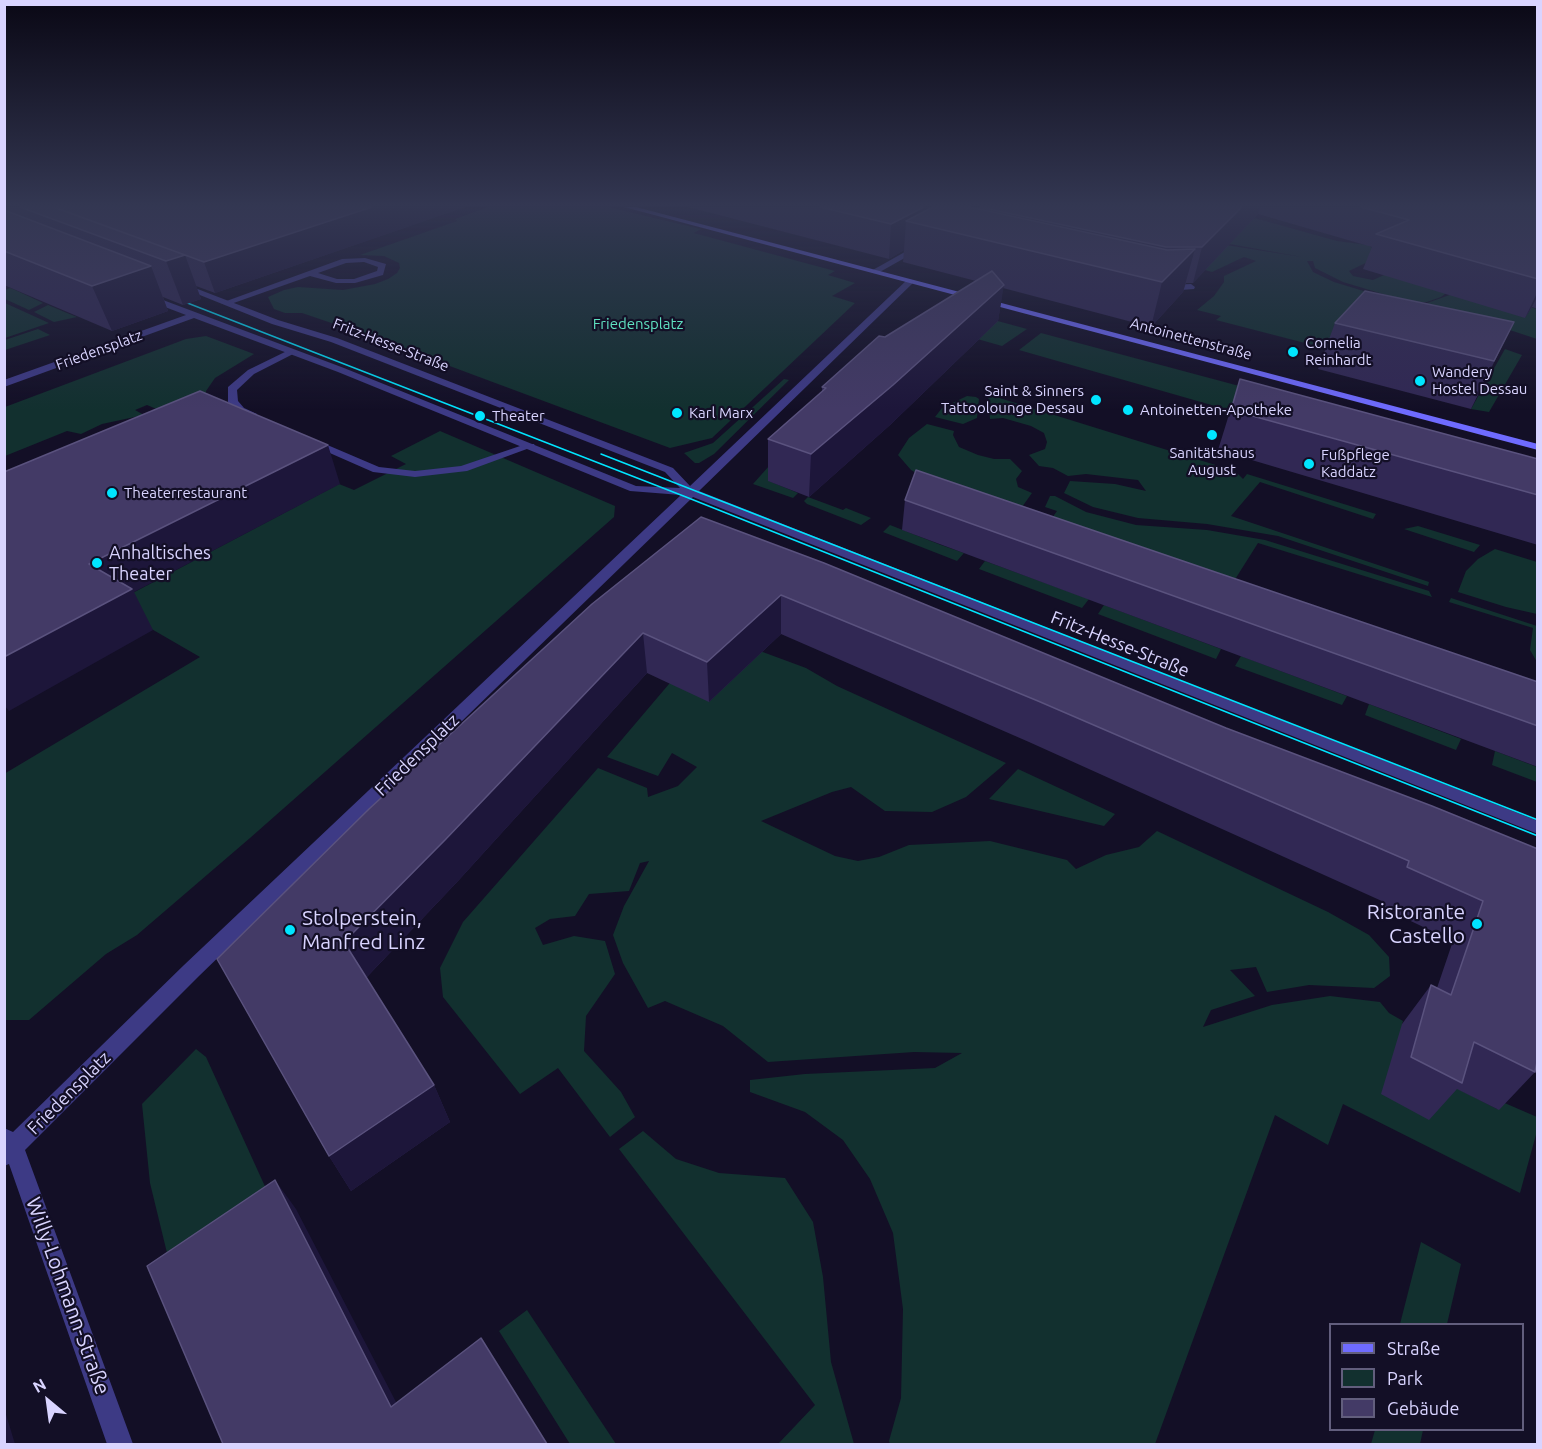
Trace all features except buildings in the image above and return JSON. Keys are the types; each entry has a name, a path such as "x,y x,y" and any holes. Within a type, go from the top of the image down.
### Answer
{"main road":[{"name":"Antoinettenstraße","path":"888,275 1538,447"}],"street":[{"path":"225,303 305,275"},
{"path":"315,275 336,281 355,281 375,275"},
{"name":"Fritz-Hesse-Straße","path":"170,281 225,303 334,340 669,470 690,492"},
{"name":"Friedensplatz","path":"8,1147 912,281"},
{"path":"1157,288 1191,287"},
{"name":"Fritz-Hesse-Straße","path":"138,293 634,489 690,492 1538,828"},
{"name":"Friedensplatz","path":"4,384 193,315"},
{"path":"264,421 232,402 232,389 251,372 292,352"},
{"path":"295,435 378,470 416,474 463,469 530,446"},
{"name":"Willy-Lohmann-Straße","path":"8,1147 120,1444"}],"green space":[{"name":"Friedensplatz","path":"395,275 829,275 855,283 832,296 855,303 712,438 670,448 361,333 302,313 285,313 274,309 268,297 298,287 343,290 388,279"},
{"path":"1319,275 1334,282 1416,307 1455,293 1519,304 1537,309 1537,339 1452,311 1332,350 1216,320 1221,316 1197,310 1214,296 1224,282 1224,276"},
{"path":"1328,275 1352,275 1373,280 1385,275 1437,275 1460,283 1441,297 1427,302 1413,303 1343,282"},
{"path":"10,288 43,303 29,310 5,299 5,290"},
{"path":"5,303 49,323 5,338"},
{"path":"48,305 77,317 54,322 34,312"},
{"path":"939,305 1027,329 1002,346 914,321"},
{"path":"38,329 50,335 5,350 5,340"},
{"path":"1041,333 1273,395 1279,389 1537,498 1019,350"},
{"path":"206,336 254,354 215,378 206,391 202,428 147,405 135,410 144,415 102,424 81,434 67,431 5,456 5,407 186,339"},
{"path":"1505,349 1522,355 1489,412 1471,409"},
{"path":"784,379 789,380 714,454 695,463 684,453 713,443"},
{"path":"967,396 979,399 977,418 963,424 935,417 942,408"},
{"path":"993,396 1235,471 1243,479 1247,474 1376,514 1373,519 1260,482 1231,516 1429,582 1428,586 1278,536 1207,524 1138,518 1093,507 1064,493 1070,481 1115,484 1146,491 1138,480 1086,474 1068,476 1053,468 1039,466 1029,455 1045,449 1047,442 1044,433 1031,426 1003,418 990,419 988,397"},
{"path":"810,420 769,481 798,493 793,498 753,484"},
{"path":"927,424 954,431 953,435 959,447 994,459 1010,459 1022,471 1016,479 1018,487 1032,493 1017,514 940,487 911,470 898,455 909,438"},
{"path":"440,431 615,506 614,517 137,935 106,954 29,1020 5,1020 4,774 200,657 110,605 339,484 354,490 406,464 391,456"},
{"path":"1050,496 1055,496 1086,512 1136,525 1207,530 1265,540 1429,591 1432,597 1258,543 1234,581 1047,525 1057,511 1045,507"},
{"path":"808,497 871,518 861,525 807,504 804,501"},
{"path":"890,525 964,553 957,561 883,532"},
{"path":"1418,526 1480,545 1474,552 1404,529"},
{"path":"1495,549 1537,562 1537,614 1458,592 1466,571 1478,559"},
{"path":"985,561 1089,599 1082,608 979,569"},
{"path":"1451,598 1537,626 1537,662 1530,650 1533,628 1449,602"},
{"path":"1104,605 1221,649 1216,659 1098,614"},
{"path":"760,651 806,668 837,686 1006,763 966,797 932,812 885,811 851,787 832,792 761,821 835,856 858,861 879,857 909,845 990,841 1067,860 1076,869 1106,855 1139,847 1157,831 1328,912 1369,935 1389,957 1390,976 1374,988 1309,985 1267,992 1256,967 1230,970 1255,996 1211,1010 1203,1027 1272,1005 1330,996 1380,1002 1389,1013 1403,1021 1402,1024 1441,1080 1497,1109 1500,1101 1537,1117 1537,1131 1520,1193 1343,1104 1328,1145 1275,1115 1155,1444 890,1444 901,1398 903,1309 893,1233 870,1179 843,1140 805,1112 750,1092 750,1080 805,1074 935,1068 962,1053 914,1052 768,1062 723,1026 665,1001 648,1008 623,963 613,935 624,906 649,861 640,863 629,891 589,894 575,916 550,919 535,928 543,945 574,936 605,941 615,974 586,1016 584,1051 621,1092 635,1117 610,1137 558,1068 520,1094 443,997 440,968 463,922 598,768 647,788 648,797 678,786 697,767 672,753 658,776 607,757 669,684 701,654"},
{"path":"1241,656 1347,696 1342,705 1235,666"},
{"path":"1369,704 1461,739 1456,750 1365,715"},
{"path":"1495,751 1537,767 1537,782 1492,765"},
{"path":"1018,769 1115,814 1104,826 989,799"},
{"path":"196,1049 206,1057 268,1193 168,1257 150,1183 142,1104"},
{"path":"643,1131 676,1159 719,1173 785,1178 813,1222 823,1277 831,1362 854,1444 779,1443 815,1405 619,1149"},
{"path":"1421,1242 1461,1264 1447,1323 1400,1323"},
{"path":"527,1310 616,1444 570,1444 499,1331"},
{"path":"1375,1431 1423,1431 1420,1444 1371,1444"}],"tram line":[{"path":"172,297 686,497 1538,836"},
{"path":"601,454 1538,820"}],"place":[{"name":"Cornelia Reinhardt","path":"1293,352"},
{"name":"Wandery Hostel Dessau","path":"1420,381"},
{"name":"Saint & Sinners Tattoolounge Dessau","path":"1096,400"},
{"name":"Antoinetten-Apotheke","path":"1128,410"},
{"name":"Karl Marx","path":"677,413"},
{"name":"Theater","path":"480,416"},
{"name":"Sanitätshaus August","path":"1212,435"},
{"name":"Fußpflege Kaddatz","path":"1309,464"},
{"name":"Theaterrestaurant","path":"112,493"},
{"name":"Anhaltisches Theater","path":"97,563"},
{"name":"Ristorante Castello","path":"1477,924"},
{"name":"Stolperstein, Manfred Linz","path":"290,930"}]}
